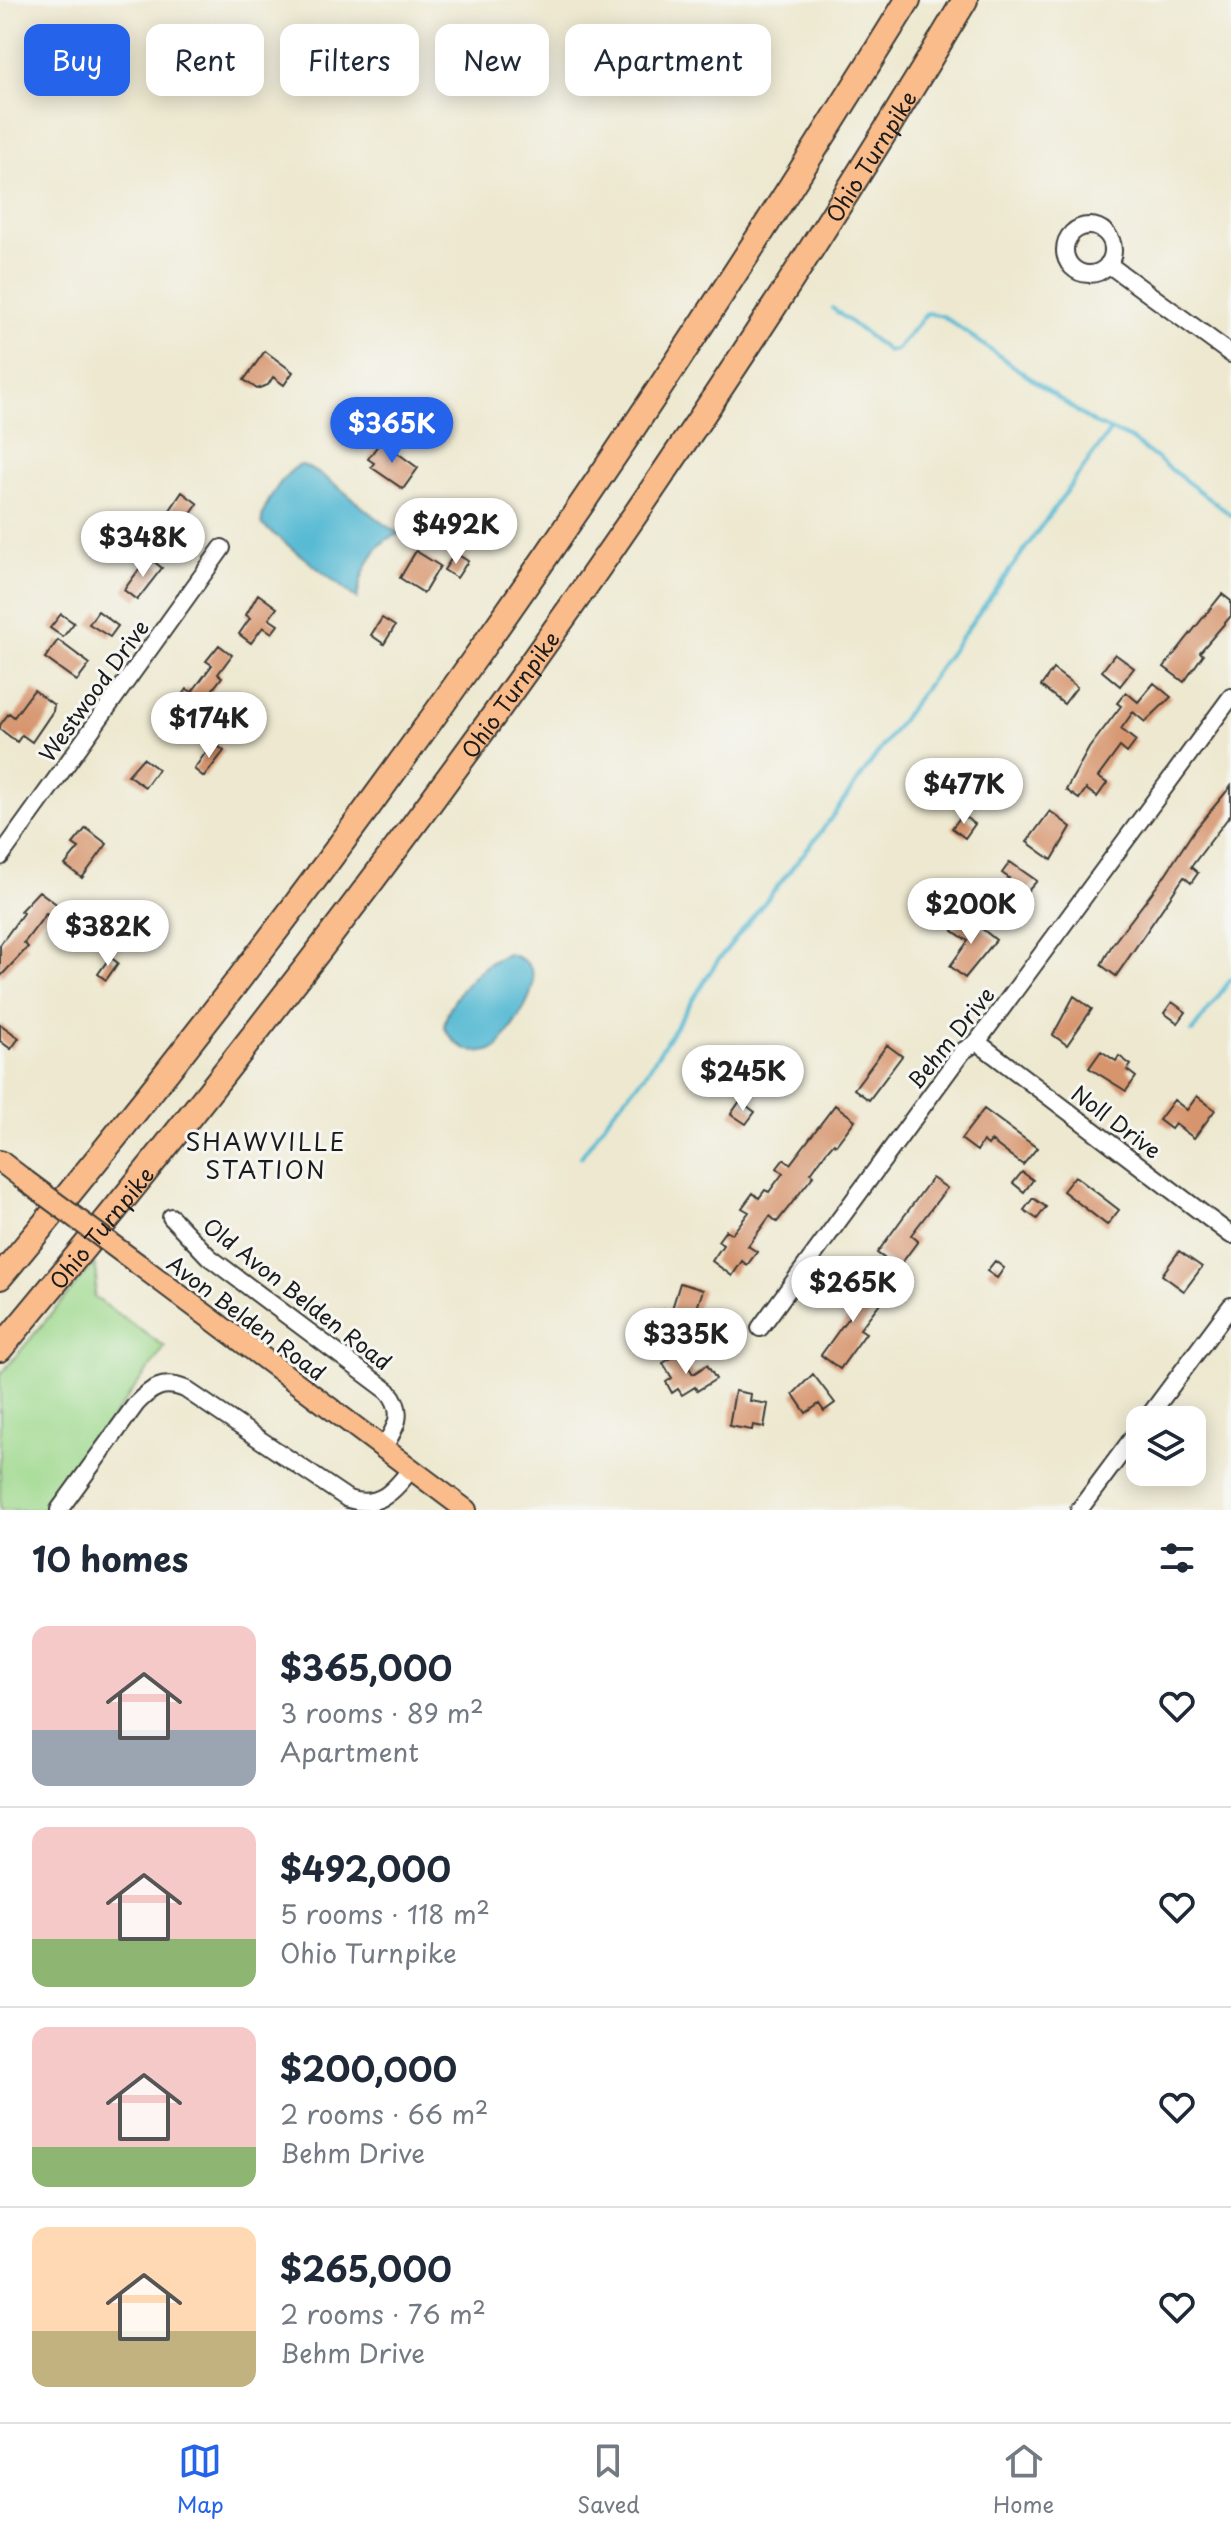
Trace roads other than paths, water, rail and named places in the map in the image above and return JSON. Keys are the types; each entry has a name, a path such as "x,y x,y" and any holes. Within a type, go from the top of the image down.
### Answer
{"highway":[{"name":"Ohio Turnpike","path":"0,1277 292,909 468,671 708,319 908,0"},
{"name":"Ohio Turnpike","path":"0,1349 105,1224 259,1028 503,702 727,377 965,0"}],"main road":[{"name":"Avon Belden Road","path":"0,1161 466,1510"}],"street":[{"path":"1108,264 1231,354"},
{"name":"Westwood Drive","path":"0,857 222,548"},
{"name":"Behm Drive","path":"760,1328 963,1051 977,1042 1231,697"},
{"name":"Noll Drive","path":"977,1042 1231,1235"},
{"name":"Old Avon Belden Road","path":"171,1217 209,1257 388,1391 398,1407 398,1417 383,1448"},
{"path":"1156,1406 1231,1306"},
{"path":"59,1510 136,1404 164,1384 185,1389 348,1499 367,1504 385,1498 411,1469"},
{"path":"1079,1510 1126,1447"}],"water":[{"path":"301,465 328,479 401,534 383,542 376,550 361,579 357,599 262,525 265,509 275,490 288,474"},
{"path":"508,954 524,961 532,971 530,996 497,1048 481,1052 466,1049 453,1040 444,1026 447,1015 459,993 477,973"}],"waterway":[{"path":"832,308 888,351 896,350 927,313 943,316 1092,422 1131,439 1231,515"},
{"path":"581,1157 612,1113 645,1075 716,963 821,832 1110,431"},
{"path":"1192,1032 1231,979"}],"district":[{"name":"SHAWVILLE STATION","path":"266,1155"}]}
